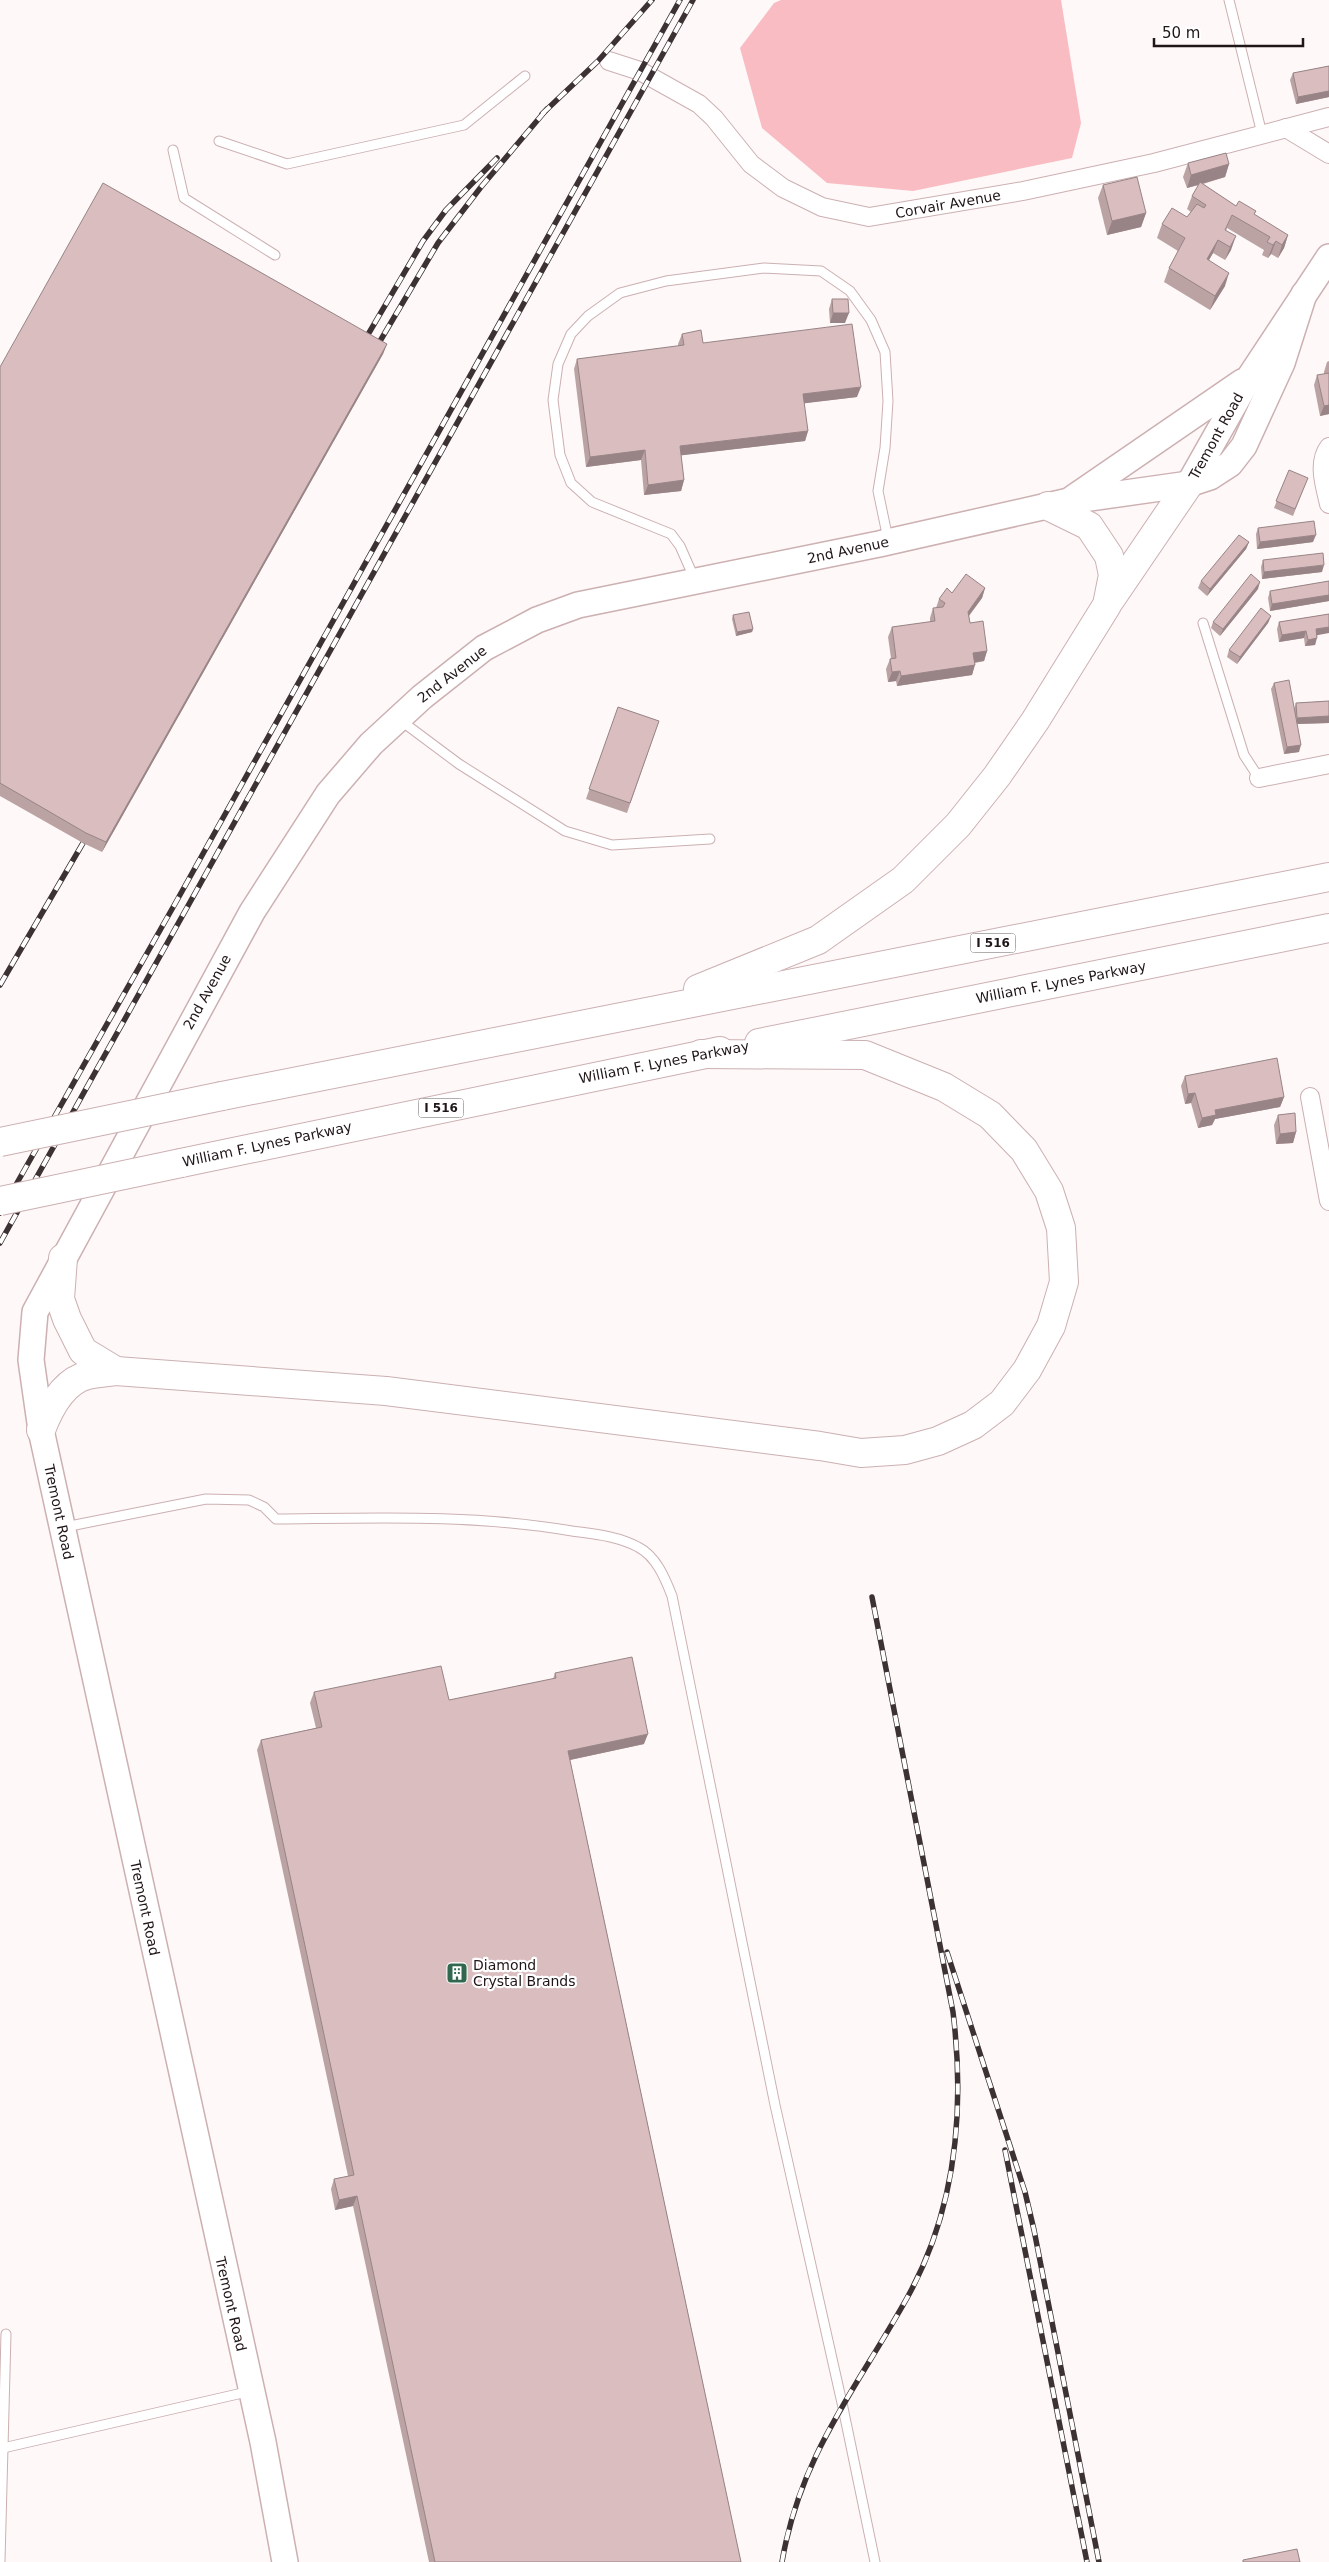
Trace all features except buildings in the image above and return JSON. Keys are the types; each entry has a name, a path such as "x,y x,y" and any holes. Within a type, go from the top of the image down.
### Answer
{"highway":[{"path":"657,1010 700,988 818,940 903,880 958,825 997,776 1035,720 1106,605 1189,484"},
{"path":"1059,504 1089,526 1109,556 1113,575 1106,605"},
{"name":"I 516","path":"0,1142 222,1096 1329,877"},
{"name":"William F. Lynes Parkway","path":"0,1201 701,1054 1329,928"},
{"path":"41,1430 52,1404 66,1389 86,1375 116,1371 386,1391 820,1446 861,1453 905,1450 938,1441 973,1425 1002,1403 1027,1370 1051,1326 1064,1282 1061,1228 1049,1191 1024,1150 990,1115 944,1087 864,1055 701,1054"},
{"path":"63,1258 60,1299 67,1320 83,1351 116,1371"}],"street":[{"name":"Corvair Avenue","path":"609,61 640,71 699,104 714,118 751,164 783,188 822,207 869,216 1023,191 1154,163 1329,117"},
{"path":"1286,128 1329,154"},
{"name":"Tremont Road","path":"1189,484 1249,378 1329,257"},
{"name":"Tremont Road","path":"1189,484 1210,477 1230,464 1244,446 1282,364 1304,294"},
{"path":"1059,504 1249,378"},
{"path":"1329,446 1322,456 1323,478 1329,504"},
{"name":"2nd Avenue","path":"63,1258 252,912 328,794 371,744 398,719 484,648 537,620 578,605 888,542 1059,504 1189,484"},
{"path":"1260,778 1329,764"},
{"path":"1310,1097 1329,1201"},
{"name":"Tremont Road","path":"63,1258 35,1312 31,1360 41,1430 251,2392 285,2562"}],"lane":[{"path":"1229,0 1262,134"},
{"path":"219,141 287,164 464,125 525,76"},
{"path":"173,150 184,198 275,255"},
{"path":"696,581 680,546 671,534 592,502 571,483 560,455 554,400 558,364 571,334 588,316 620,293 666,281 764,268 821,271 850,291 871,320 885,352 888,401 885,448 878,491 888,542"},
{"path":"1203,623 1244,755 1260,778"},
{"path":"398,719 459,764 565,831 612,845 710,839"},
{"path":"62,1528 206,1499 233,1498 249,1500 264,1507 276,1519 455,1518 520,1522 616,1538 640,1547 661,1569 672,1596 775,2105 842,2403 875,2562"},
{"path":"0,2561 6,2334"},
{"path":"3,2448 251,2392"}],"shaded area":[{"path":"781,0 1061,0 1081,123 1072,158 913,191 827,183 762,128 740,48 774,3"}],"railway":[{"path":"542,114 598,61 652,0"},
{"path":"0,1213 680,0"},
{"path":"0,1243 693,0"},
{"path":"373,353 438,243 481,187 547,109"},
{"path":"363,343 423,241 446,210 497,158"},
{"path":"0,985 83,843"},
{"path":"782,2562 790,2524 816,2455 832,2424 907,2298 924,2264 937,2230 946,2195 953,2159 957,2122 958,2086 953,2012 872,1597"},
{"path":"947,1952 1025,2192 1099,2562"},
{"path":"1005,2150 1087,2562"}],"place":[{"name":"Diamond Crystal Brands","path":"457,1973"}]}
